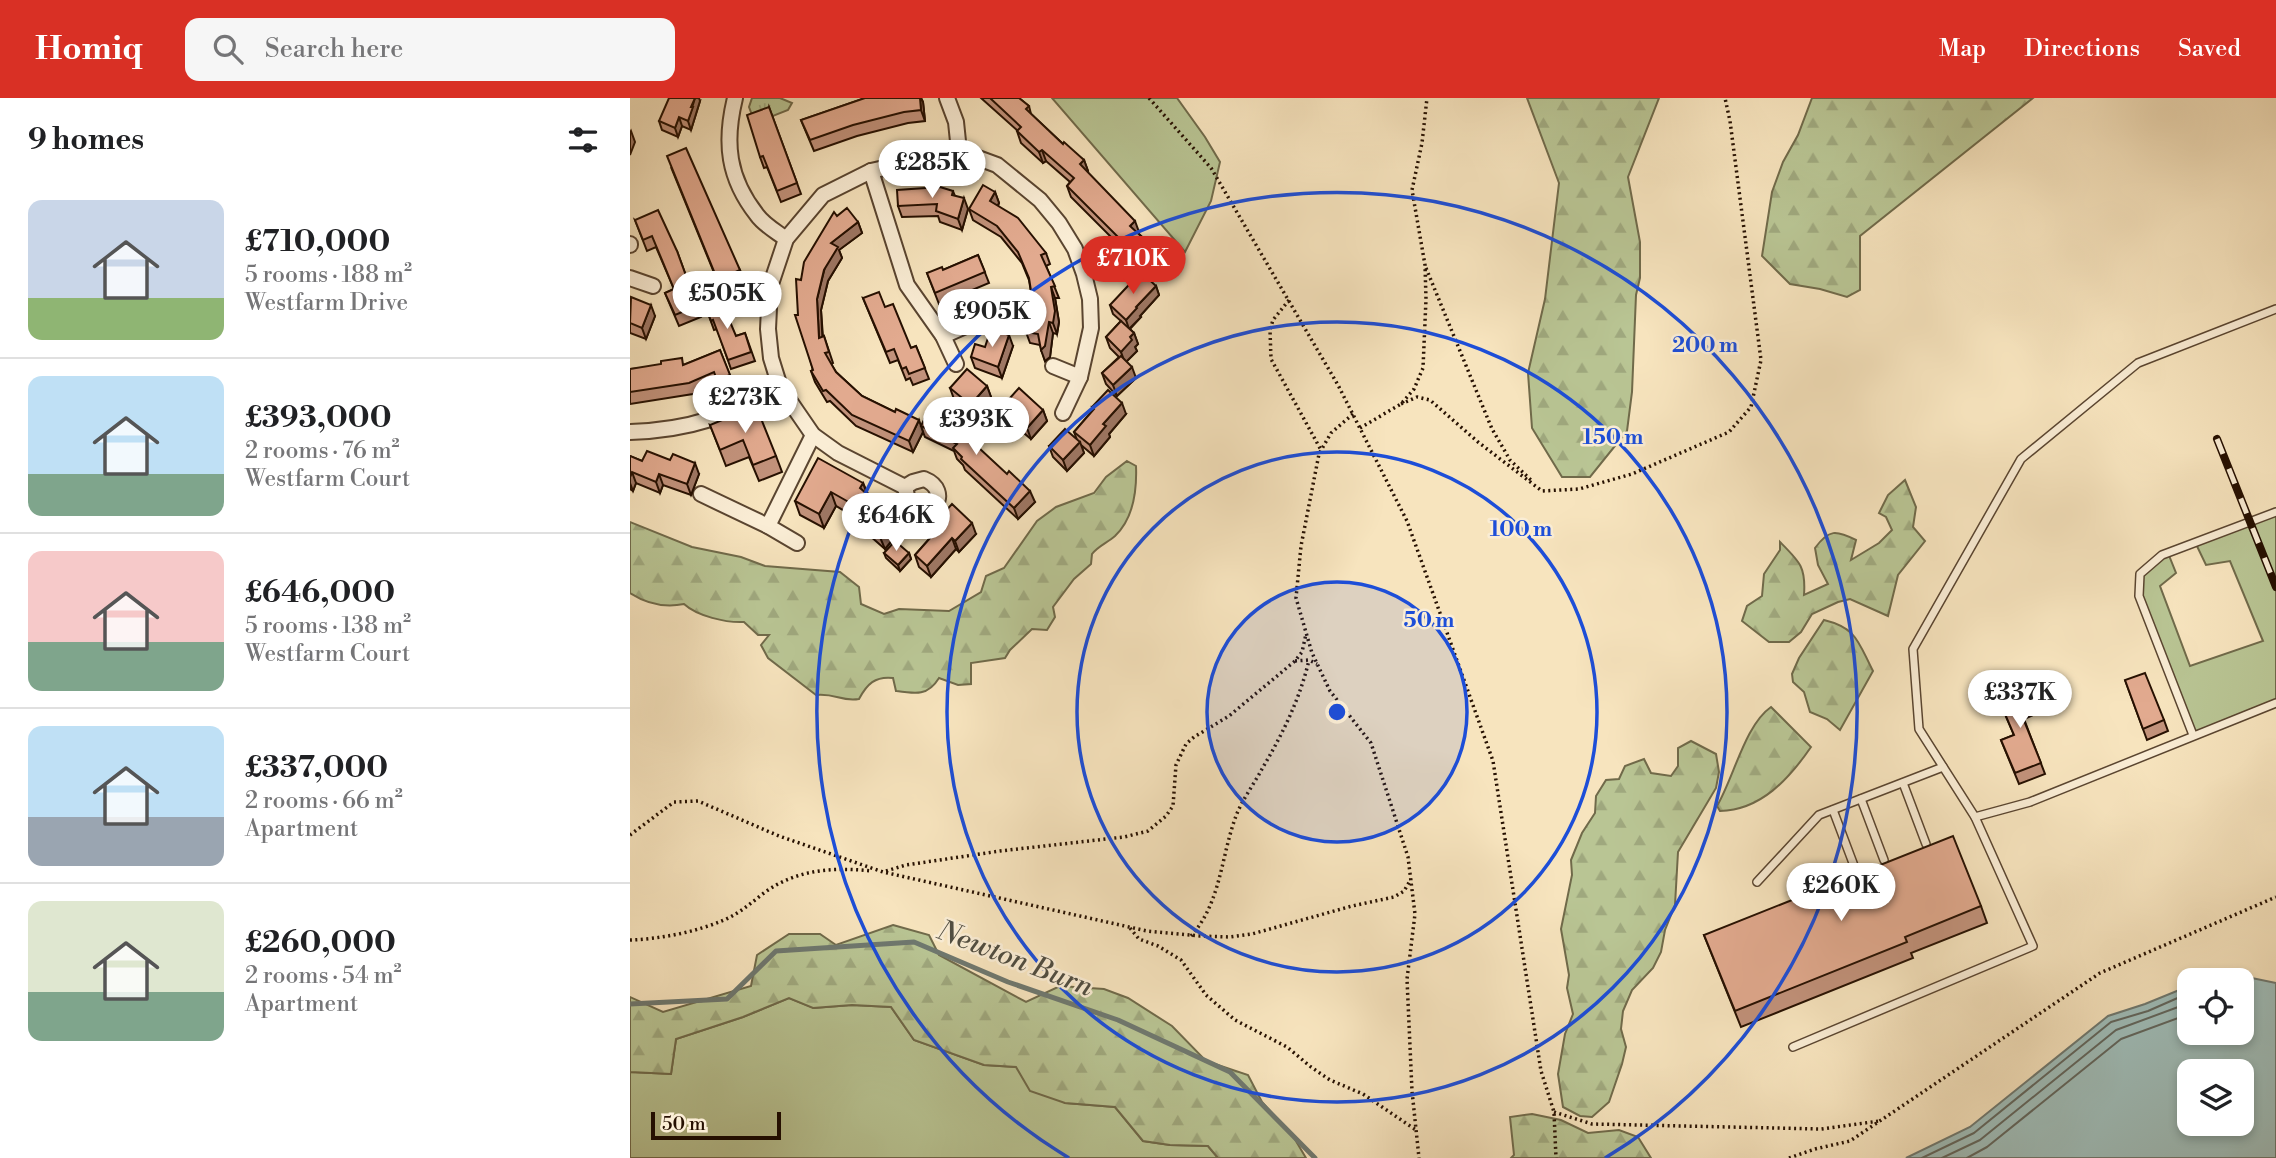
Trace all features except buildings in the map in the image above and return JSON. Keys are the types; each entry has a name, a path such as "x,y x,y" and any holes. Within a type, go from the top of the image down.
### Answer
{"street":[{"path":"734,98 728,124 728,154 738,184 758,217 786,239"},
{"path":"947,98 956,122 959,151"},
{"path":"905,487 846,458 813,435 780,387 771,358 767,309 770,287 786,239 823,195 870,171 959,151 997,165 1040,200 1059,223 1074,249 1090,299 1091,328 1080,377 1063,413"},
{"path":"870,171 907,285 943,336 956,364"},
{"path":"630,278 653,286"},
{"path":"943,336 992,314"},
{"path":"1054,366 1080,377"},
{"path":"630,432 659,431 721,417 780,387"},
{"path":"768,526 813,435"},
{"path":"701,494 797,543"}],"lane":[{"path":"1793,1047 2034,946 1975,817 1919,729 1913,649 2021,459 2138,363 2276,309"},
{"path":"2193,735 2139,596 2140,574 2162,555 2276,512"},
{"path":"1975,817 2030,802 2276,702"},
{"path":"1757,882 1819,815 1943,767"},
{"path":"1903,782 1926,844"},
{"path":"1861,799 1884,860"},
{"path":"1833,810 1856,871"}],"path":[{"path":"1149,98 1211,168 1353,414 1407,521 1493,761 1541,1071 1554,1112 1556,1158"},
{"path":"1401,404 1414,389 1423,368 1425,265 1412,190 1422,143 1427,98"},
{"path":"1360,428 1417,397 1430,400 1478,442 1542,491 1578,489 1632,474 1729,432 1751,407 1761,360 1725,98"},
{"path":"1425,265 1492,429 1510,460 1542,491"},
{"path":"1289,300 1273,320 1270,330 1272,359 1321,450"},
{"path":"1353,414 1331,433 1321,450 1301,546 1296,598 1306,634 1330,691 1371,743 1408,857 1415,914 1407,979 1419,1158"},
{"path":"630,940 662,936 717,923 739,912 777,884 805,873 845,868 883,872 906,865 1124,837 1148,831 1166,816 1173,806 1176,765 1186,744 1229,716 1295,661 1303,652 1306,634"},
{"path":"1295,661 1309,660 1317,664"},
{"path":"1191,936 1202,923 1215,894 1236,814 1293,710 1309,660"},
{"path":"630,835 674,802 691,800 828,854 883,872 1129,928 1191,936 1230,937 1252,934 1394,897 1404,891 1411,879"},
{"path":"1789,1158 1850,1141 2101,972 2276,897"},
{"path":"1129,928 1139,939 1158,946 1181,960 1206,995 1235,1020 1287,1047 1330,1080 1363,1094 1416,1130"},
{"path":"1554,1112 1592,1124 1821,1129 1880,1121"}],"green space":[{"path":"752,98 780,98 792,103 788,110 755,123 749,107"},
{"path":"1052,98 1177,98 1220,162 1211,201 1185,252"},
{"path":"1527,98 1659,98 1628,177 1640,242 1640,278 1636,295 1632,392 1627,431 1590,477 1562,477 1532,428 1528,373 1545,299 1559,183"},
{"path":"1812,98 2033,98 1860,236 1860,290 1847,297 1790,284 1762,256 1772,192"},
{"path":"1127,461 1136,466 1136,485 1130,513 1121,529 1094,551 1091,564 1074,579 1053,607 1055,617 1047,630 1032,629 1005,658 971,663 971,684 958,685 939,678 926,691 910,693 896,691 893,678 881,678 872,682 859,699 816,695 768,658 761,645 769,635 758,635 744,622 712,618 684,604 656,604 630,593 630,522 692,547 741,557 765,566 840,572 859,587 861,604 884,614 899,609 949,611 981,592 986,576 1004,568 1037,521 1056,507 1094,493 1106,477"},
{"path":"1905,480 1916,507 1913,527 1925,541 1898,575 1888,616 1850,599 1838,602 1812,614 1801,632 1789,642 1769,642 1742,621 1747,606 1762,596 1764,574 1780,550 1780,542 1803,571 1804,595 1828,584 1818,565 1815,548 1829,534 1843,534 1856,540 1851,560 1879,543 1892,530 1886,517 1879,513 1888,495"},
{"path":"2276,512 2276,703 2193,735 2139,596 2140,574 2168,553 2176,573 2160,586 2190,666 2263,641 2230,561 2206,565 2195,542"},
{"path":"1824,620 1850,632 1860,644 1873,671 1840,730 1827,719 1810,712 1804,692 1793,682 1792,674 1799,658"},
{"path":"1771,707 1811,747 1773,791 1748,805 1720,811 1717,806 1747,739 1762,715"},
{"path":"1691,741 1716,754 1719,772 1716,788 1678,852 1675,905 1665,930 1661,952 1653,968 1632,990 1623,1011 1621,1029 1626,1047 1609,1102 1592,1117 1580,1116 1563,1107 1558,1074 1565,1034 1573,1014 1567,988 1569,975 1561,929 1572,875 1571,860 1582,833 1595,813 1596,796 1606,780 1619,779 1625,766 1644,759 1651,773 1671,776 1678,766 1678,748"},
{"path":"893,925 929,935 939,955 1026,1002 1060,986 1104,989 1128,998 1172,1026 1206,1061 1248,1075 1262,1102 1293,1136 1306,1158 1218,1158 1208,1146 1143,1141 1115,1107 1065,1103 1030,1091 1016,1067 984,1065 914,1040 891,1007 852,1005 813,1008 789,998 743,1017 676,1039 671,1074 630,1072 630,997 663,1012 751,986 757,955 789,934 820,934 836,945"},
{"path":"789,998 814,1008 852,1005 891,1007 914,1040 984,1065 1016,1067 1065,1103 1115,1107 1143,1141 1208,1146 1218,1158 630,1158 630,1072 671,1074 676,1039 743,1017"},
{"path":"1532,1114 1561,1120 1588,1133 1619,1130 1638,1137 1651,1158 1511,1158 1514,1155 1510,1117"}],"water":[{"path":"2254,978 2276,983 2276,1158 1906,1158 1970,1127 2108,1016 2177,991 2177,1045 2254,1045"}],"waterway":[{"name":"Newton Burn","path":"630,1004 727,999 776,951 914,942 1008,982 1118,1020 1230,1072 1315,1158"}],"railway":[{"path":"2217,439 2276,587"}]}
